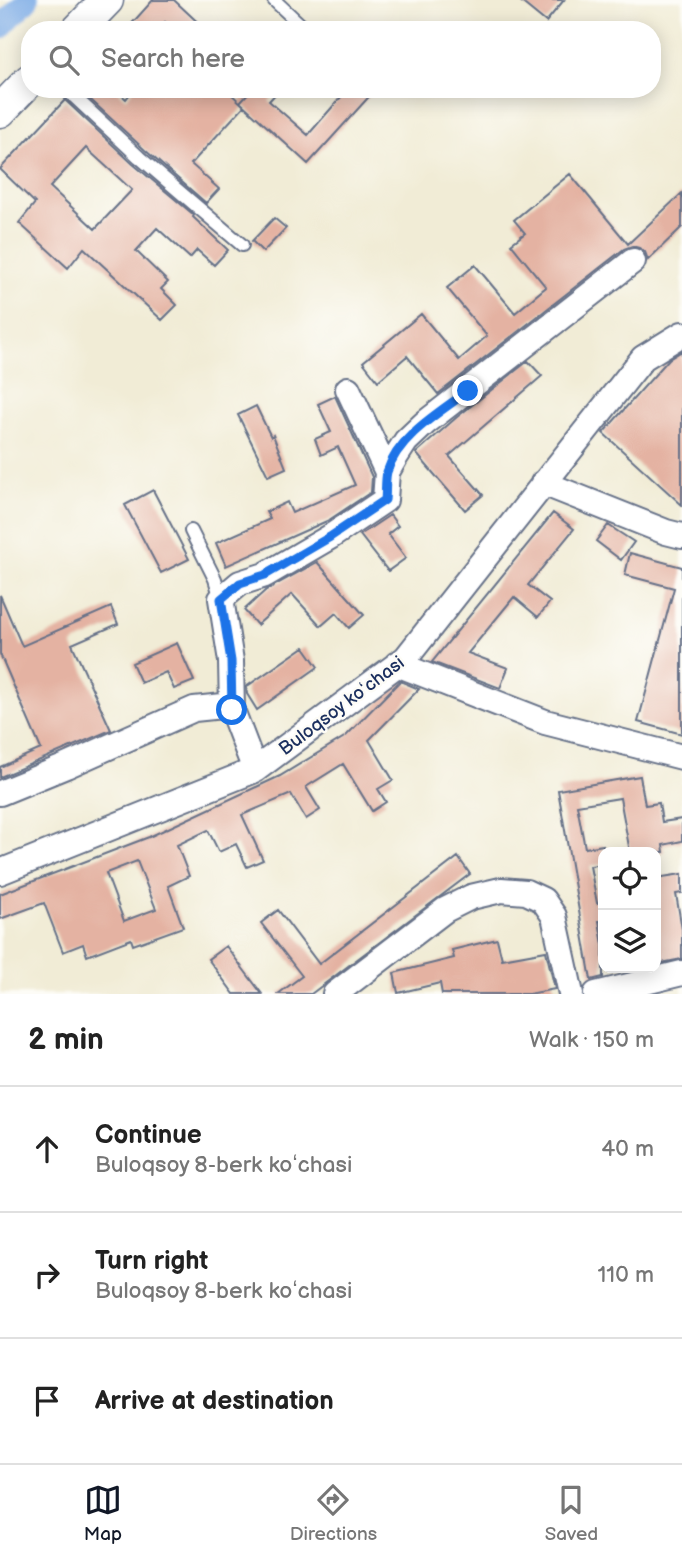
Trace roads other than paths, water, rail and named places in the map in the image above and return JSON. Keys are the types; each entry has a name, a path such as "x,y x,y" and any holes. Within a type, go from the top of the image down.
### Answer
{"street":[{"path":"87,21 107,0"},
{"path":"0,111 21,89"},
{"path":"255,770 232,710 231,661 221,599 240,583 265,575 330,537 385,500 387,472 406,442 425,423 633,261"},
{"name":"Buloqsoy koʻchasi","path":"0,872 255,770 406,658 643,358 682,334"},
{"path":"348,388 387,472"},
{"path":"543,483 682,536"},
{"path":"397,664 545,722 682,757"},
{"path":"0,793 194,709 223,706 232,710"},
{"path":"335,994 445,910 471,897 501,890 526,892 543,900 554,916 571,994"},
{"path":"596,994 682,973"}],"lane":[{"path":"274,0 296,21"},
{"path":"76,98 139,157 242,245"},
{"path":"191,531 215,579 221,599"}],"waterway":[{"path":"0,28 27,0"}]}
